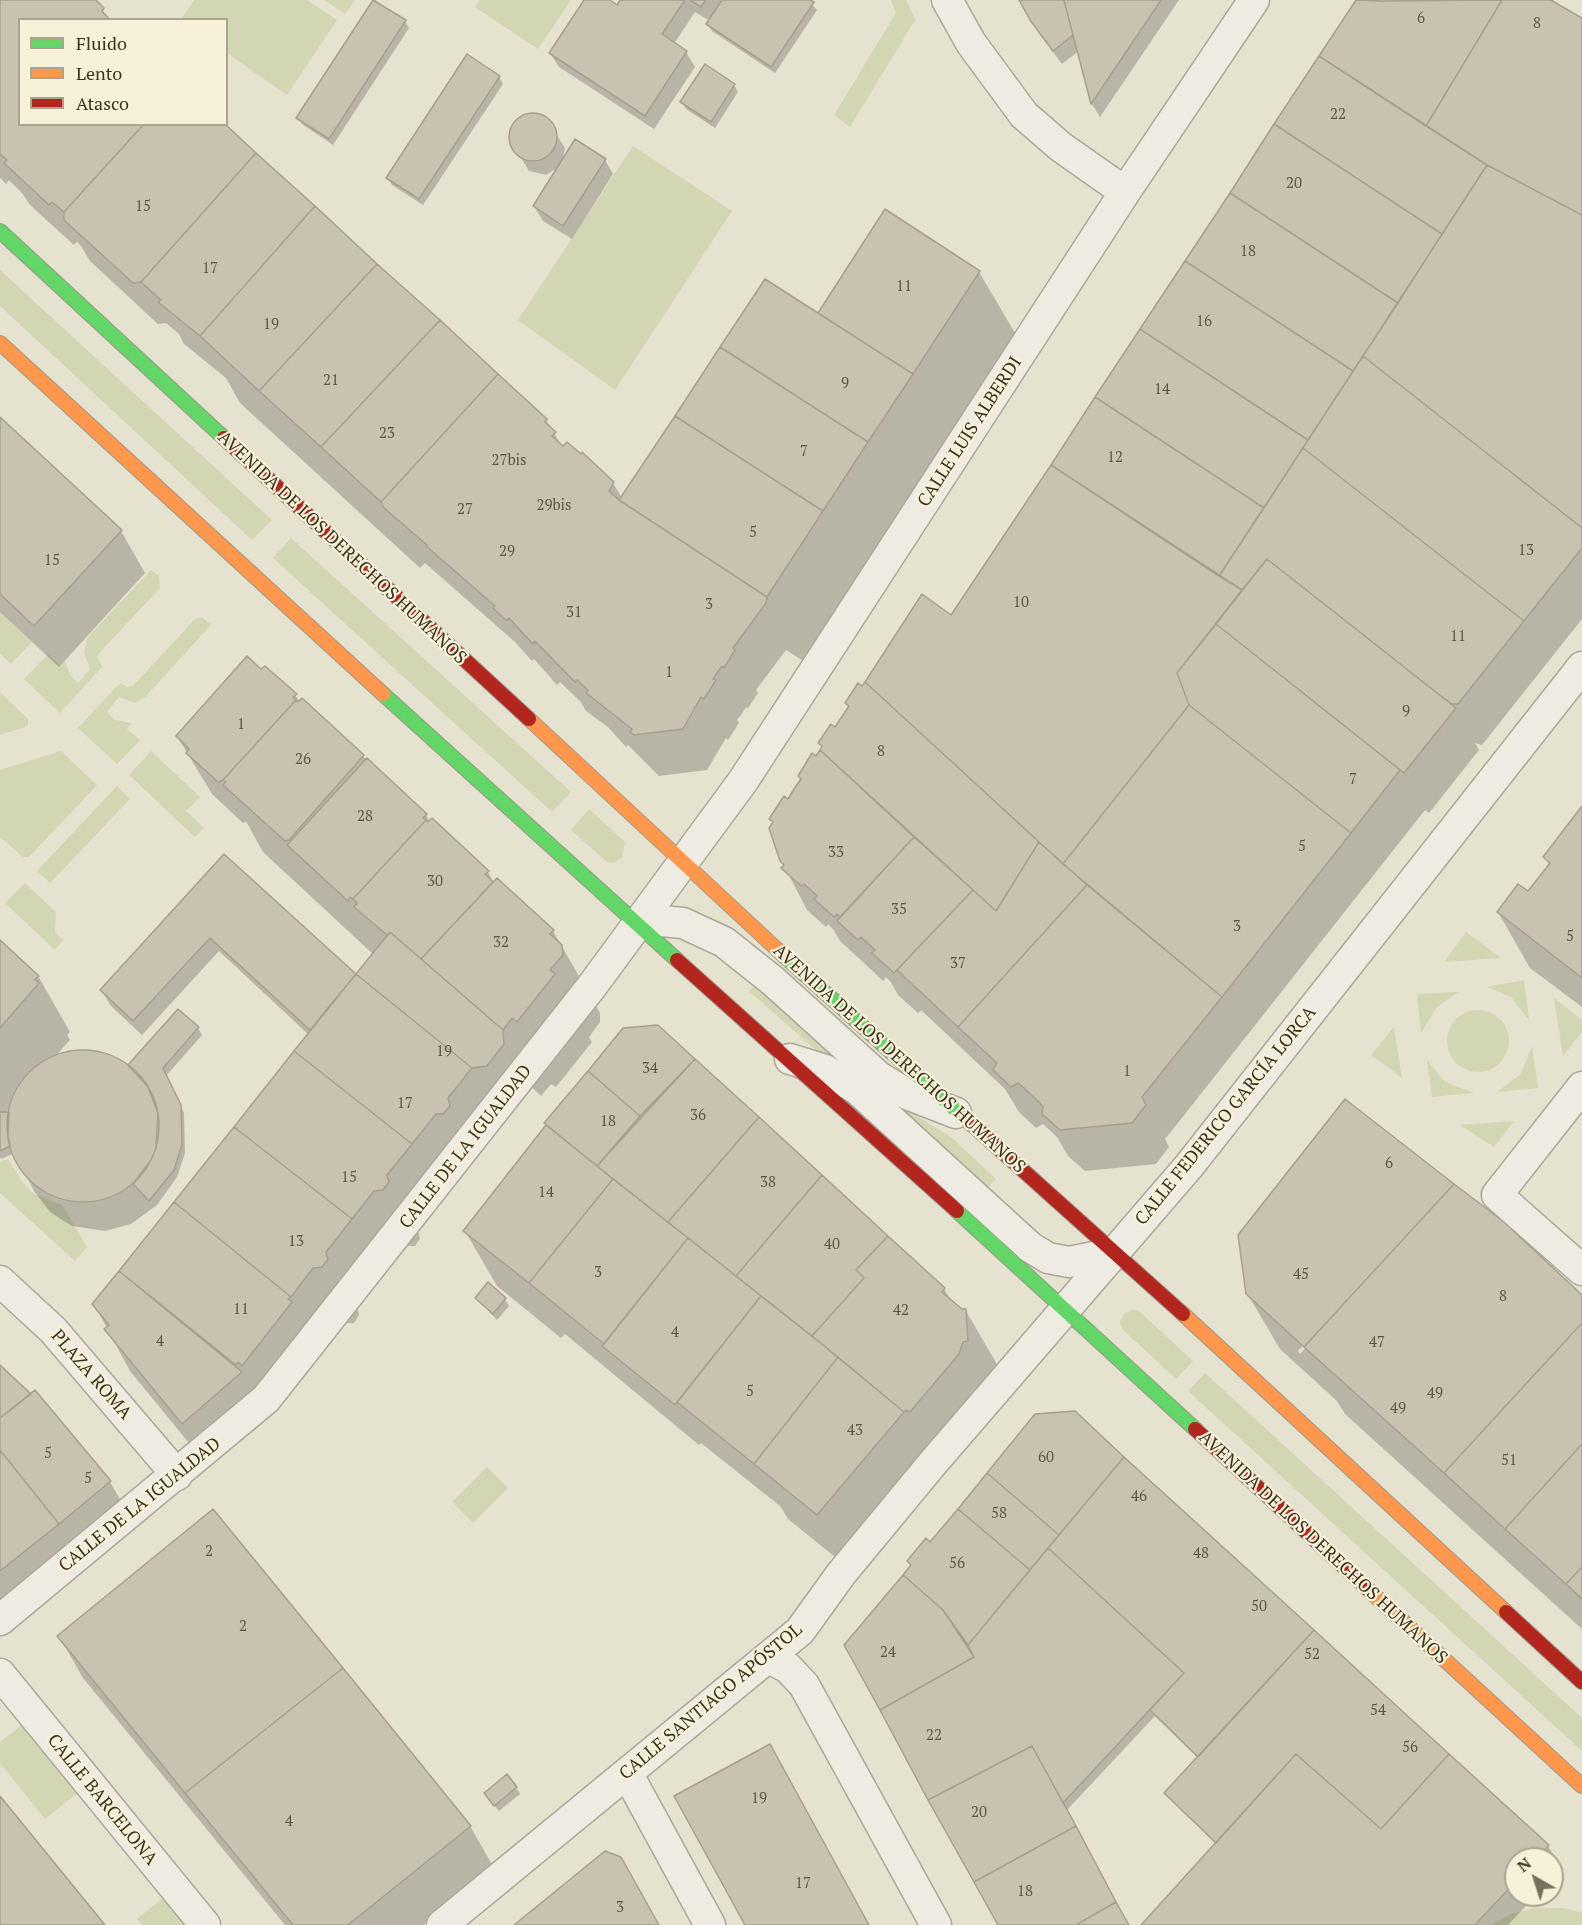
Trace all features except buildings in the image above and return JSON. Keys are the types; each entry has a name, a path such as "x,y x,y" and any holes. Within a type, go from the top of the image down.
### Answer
{"street":[{"path":"947,0 971,44 1024,114 1061,147 1125,192"},
{"name":"CALLE LUIS ALBERDI","path":"684,863 743,781 1125,192 1254,0"},
{"name":"AVENIDA DE LOS DERECHOS HUMANOS","path":"0,231 684,863 960,1115 1235,1361 1582,1682"},
{"name":"AVENIDA DE LOS DERECHOS HUMANOS","path":"0,343 639,925 790,1059 1582,1786"},
{"name":"CALLE FEDERICO GARCÍA LORCA","path":"1114,1253 1189,1166 1582,667"},
{"path":"639,925 684,863"},
{"path":"639,925 661,921 683,923 724,942 773,981 879,1077 907,1094 960,1115"},
{"name":"CALLE DE LA IGUALDAD","path":"0,1620 266,1400 639,925"},
{"path":"790,1059 833,1074 857,1089 1030,1247 1048,1258 1069,1262 1114,1253"},
{"path":"1582,1087 1497,1195 1582,1270"},
{"path":"1065,1310 1114,1253"},
{"name":"PLAZA ROMA","path":"0,1281 53,1330 177,1474"},
{"name":"CALLE SANTIAGO APÓSTOL","path":"442,1925 800,1631 841,1574 1065,1310"},
{"path":"769,1658 788,1668 804,1685 936,1925"},
{"name":"CALLE BARCELONA","path":"0,1674 205,1925"},
{"path":"627,1773 710,1925"}],"green space":[{"path":"194,0 307,0 337,20 287,95 228,54 228,18 182,18"},
{"path":"324,0 355,0 345,14"},
{"path":"479,0 571,0 538,49 475,7"},
{"path":"891,0 906,0 915,20 850,127 834,115 896,13"},
{"path":"633,146 732,211 615,390 518,320"},
{"path":"0,270 272,520 252,540 0,306"},
{"path":"291,538 571,792 552,812 273,558"},
{"path":"151,570 159,576 160,588 97,656 102,667 60,713 24,679 48,654 60,665 65,661 70,675 78,683 90,669 84,652 87,638"},
{"path":"0,612 32,642 11,664 0,654"},
{"path":"202,617 211,625 146,696 135,703 119,697 107,712 115,720 132,723 127,729 140,740 117,764 78,728 120,683 127,687 134,685 194,620"},
{"path":"0,692 28,719 28,726 0,735"},
{"path":"61,751 97,785 29,857 23,857 0,837 0,770"},
{"path":"151,751 200,797 186,811 204,828 195,837 129,775"},
{"path":"117,786 130,799 50,883 37,871"},
{"path":"589,809 625,842 622,858 613,863 607,862 571,830"},
{"path":"25,883 56,912 55,932 63,940 55,950 5,903"},
{"path":"1466,932 1501,958 1444,962"},
{"path":"1524,980 1529,1020 1511,997 1487,987"},
{"path":"756,984 901,1106 951,1137 996,1179 986,1190 857,1076 816,1050 749,991"},
{"path":"1458,992 1436,1008 1421,1033 1417,994"},
{"path":"1554,998 1582,1020 1582,1032 1563,1056"},
{"path":"1478,1010 1495,1015 1500,1019 1504,1024 1509,1041 1504,1058 1500,1063 1495,1067 1478,1072 1461,1067 1456,1063 1452,1058 1447,1041 1452,1024 1456,1019 1461,1015"},
{"path":"1394,1027 1402,1078 1371,1055"},
{"path":"1532,1046 1538,1088 1497,1092 1521,1074"},
{"path":"1427,1060 1445,1082 1474,1093 1432,1097"},
{"path":"1514,1121 1494,1147 1460,1125"},
{"path":"8,1159 23,1183 34,1194 62,1205 87,1247 75,1261 0,1193 0,1162"},
{"path":"1131,1310 1138,1310 1193,1361 1176,1379 1122,1329 1120,1322 1124,1314"},
{"path":"1205,1373 1582,1718 1582,1751 1188,1391"},
{"path":"487,1467 508,1488 473,1523 452,1502"},
{"path":"23,1724 79,1792 45,1819 0,1763 0,1742"},
{"path":"165,1896 188,1925 142,1925 137,1919"},
{"path":"1533,1908 1563,1908 1582,1913 1582,1925 1490,1925 1511,1914"}],"traffic: fast":[{"path":"0,231 224,438"},
{"path":"383,694 677,960"},
{"path":"782,954 968,1121"},
{"path":"957,1211 1195,1429"}],"traffic: slow":[{"path":"0,343 383,694"},
{"path":"529,719 782,954"},
{"path":"1183,1314 1506,1612"},
{"path":"1371,1592 1582,1786"}],"traffic: jam":[{"path":"224,438 529,719"},
{"path":"677,960 957,1211"},
{"path":"968,1121 1183,1314"},
{"path":"1195,1429 1371,1592"},
{"path":"1506,1612 1582,1682"}]}
